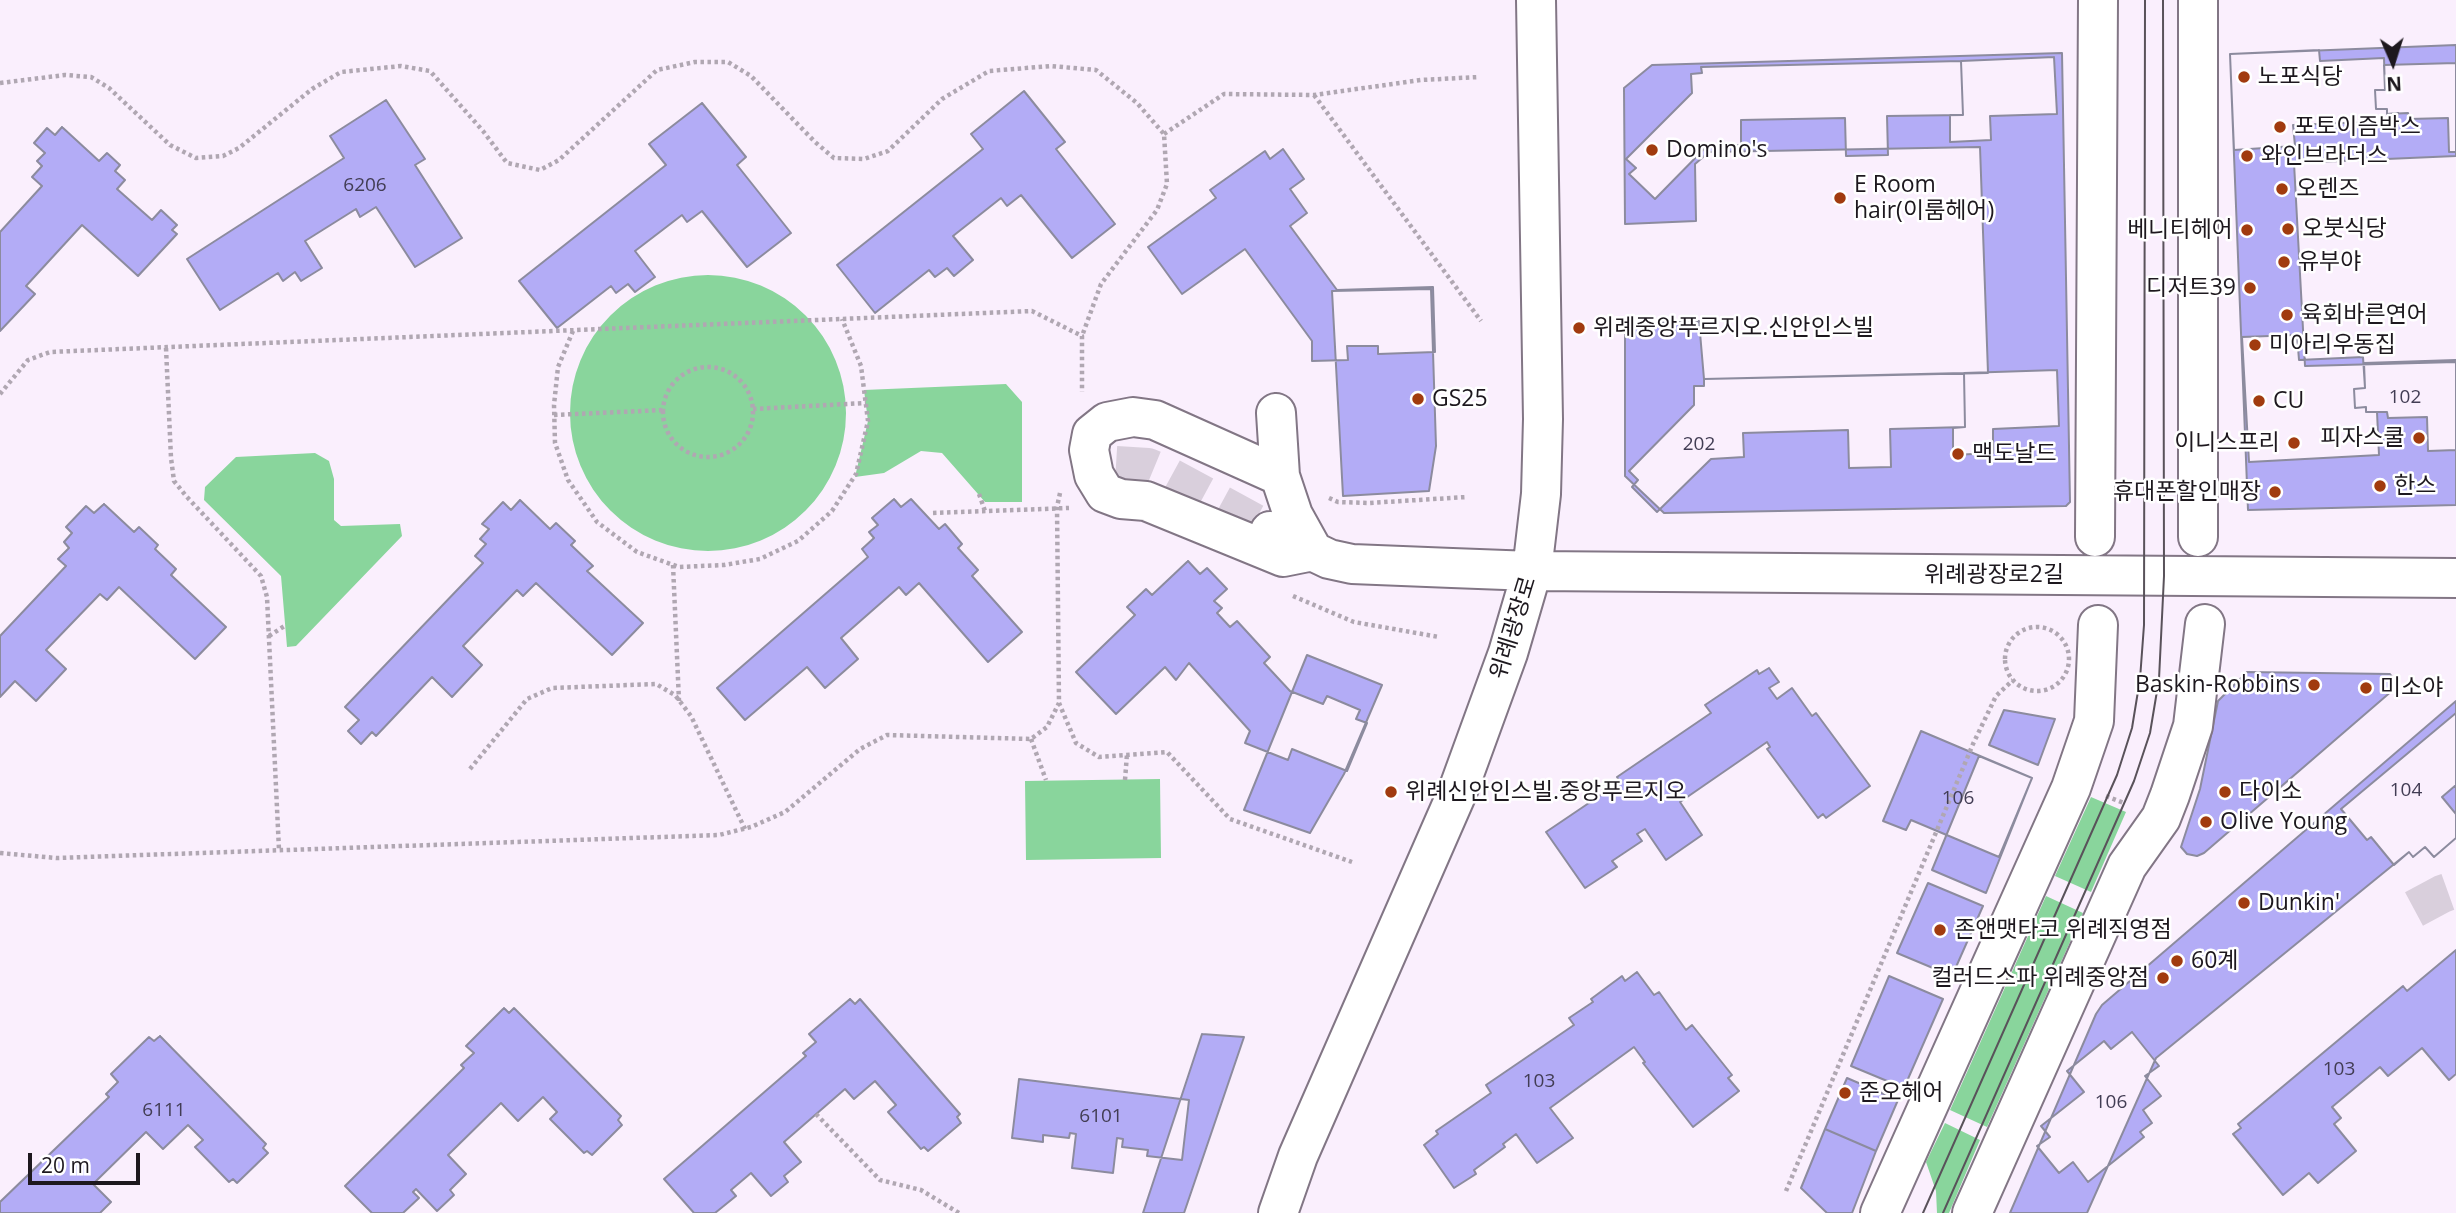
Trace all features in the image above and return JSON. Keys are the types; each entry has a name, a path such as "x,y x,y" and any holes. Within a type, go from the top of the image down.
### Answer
{"street":[{"name":"위례광장로","path":"1278,1213 1298,1156 1457,793 1508,653 1532,571 1541,494 1543,419 1536,0"},
{"path":"2095,537 2098,0"},
{"path":"2198,0 2198,537"},
{"path":"1276,413 1280,475 1293,515 1313,551 1283,557 1146,500 1121,499 1105,493 1094,475 1089,450 1092,434 1107,422 1133,417 1155,420 1280,475"},
{"name":"위례광장로2길","path":"1270,531 1329,559 1352,564 1532,571 2456,578"},
{"path":"1972,1213 2127,866 2161,818 2193,726 2205,624"},
{"path":"1880,1213 2072,783 2094,721 2098,625"}],"path":[{"path":"0,83 65,75 91,78 108,88 170,145 196,158 223,156 239,148 312,89 341,72 401,66 430,71 483,131 507,163 540,170 559,160 657,70 695,62 728,62 751,76 814,142 834,158 864,159 888,151 942,99 989,71 1051,66 1096,70 1137,103 1164,134 1167,184 1157,210 1101,284 1082,335 1082,394"},
{"path":"1164,134 1224,94 1314,95 1421,80 1479,77"},
{"path":"1314,95 1482,321"},
{"path":"0,394 28,360 50,352 1032,311 1082,335"},
{"path":"573,331 558,367 554,415 555,443 568,480 597,523 637,552 679,567 724,565 760,559 798,541 832,511 855,477 868,421 861,366 842,319"},
{"path":"166,348 174,481 261,576 267,597 279,850"},
{"path":"710,367 737,377 747,388 753,409 754,418 750,432 740,445 727,454 713,458 684,452 673,442 666,429 663,410 671,386 682,375 695,369 710,367"},
{"path":"753,409 866,403"},
{"path":"554,415 663,410"},
{"path":"1063,482 1058,507 1059,703 1076,743 1099,757 1167,752 1230,819 1352,862"},
{"path":"979,494 985,511"},
{"path":"1326,497 1338,502 1369,503 1467,497"},
{"path":"933,513 1058,507"},
{"path":"673,565 679,701"},
{"path":"268,636 286,625"},
{"path":"2030,627 2041,628 2059,636 2069,655 2068,666 2057,684 2048,689 2027,690 2013,680 2006,668 2005,657 2013,639 2030,627"},
{"path":"1786,1191 1973,744 1996,696 2013,680"},
{"path":"470,769 527,699 552,688 656,684 675,695 691,716 744,828"},
{"path":"0,853 56,858 719,835 785,812 860,749 887,735 1031,739 1047,727 1059,703"},
{"path":"1031,739 1045,780"},
{"path":"1125,780 1127,754"},
{"path":"2072,783 2161,818"},
{"path":"816,1114 880,1180 921,1189 959,1213"}],"green space":[{"path":"722,275 761,285 773,291 796,306 815,325 836,360 844,386 844,440 836,466 823,490 806,511 785,528 761,541 722,551 694,551 655,541 643,535 620,520 601,501 580,466 572,440 570,399 580,360 586,348 601,325 620,306 655,285 681,277"},
{"path":"1006,384 1022,402 1022,502 985,502 942,453 921,451 884,473 855,477 868,421 864,390"},
{"path":"315,453 329,461 334,479 334,520 341,526 400,524 402,536 296,646 287,647 281,576 204,500 205,487 236,457"},
{"path":"1160,779 1161,858 1026,860 1025,781"},
{"path":"2091,797 2126,812 2091,892 2055,876"},
{"path":"2046,896 2083,913 1987,1127 1950,1110"},
{"path":"1945,1123 1980,1140 1949,1213 1937,1213 1936,1191 1926,1162"}],"building":[{"path":"2456,45 2456,156 2294,163 2305,366 2456,362 2456,505 2248,510 2230,54"},
{"path":"2319,50 2320,61 2384,58 2385,90 2375,90 2376,109 2387,109 2387,114 2398,113 2396,121 2293,125 2295,146 2234,150 2230,54"},
{"path":"2062,53 2070,502 2066,506 1664,513 1625,476 1625,324 1699,321 1704,379 1988,373 1980,147 1709,152 1695,164 1696,221 1625,224 1624,88 1652,65"},
{"path":"2054,57 2057,114 1990,116 1991,140 1950,142 1950,115 1963,115 1961,61"},
{"path":"1961,61 1963,115 1887,116 1888,155 1846,156 1845,118 1741,120 1741,145 1707,146 1655,199 1629,174 1636,168 1626,159 1692,93 1691,74 1702,73 1701,67"},
{"path":"2456,63 2456,152 2449,152 2448,118 2409,119 2408,113 2387,114 2387,109 2376,109 2375,90 2385,90 2384,65"},
{"path":"1024,91 1065,142 1056,149 1115,224 1072,258 1021,195 1007,206 1001,198 953,236 973,260 954,276 947,268 935,277 929,270 875,313 837,265 983,149 971,134"},
{"path":"386,100 425,159 415,165 462,238 415,267 376,207 360,217 356,209 305,241 322,268 301,281 295,272 283,281 278,273 220,310 187,259 344,158 330,136"},
{"path":"702,103 746,157 737,165 791,233 747,267 702,211 687,222 682,215 635,251 655,277 635,292 628,284 616,293 611,286 557,328 519,281 666,165 649,144"},
{"path":"62,127 99,161 107,153 120,165 115,171 125,180 117,189 152,220 161,210 177,225 172,230 177,234 138,276 82,225 26,286 35,294 0,331 0,232 42,186 32,177 42,166 37,161 45,153 34,143 47,128 55,135"},
{"path":"1283,149 1304,179 1290,189 1307,213 1290,226 1337,290 1433,287 1435,352 1378,354 1378,346 1347,346 1348,360 1312,361 1312,341 1245,249 1182,294 1148,247 1216,198 1210,190 1265,151 1270,159"},
{"path":"1431,289 1436,446 1429,491 1343,496 1332,291"},
{"path":"2297,335 2299,360 2363,357 2365,388 2354,389 2355,408 2366,407 2366,412 2377,412 2379,455 2249,462 2242,337"},
{"path":"2456,360 2456,450 2428,451 2427,417 2388,418 2387,412 2366,412 2366,407 2355,408 2354,389 2365,388 2364,363"},
{"path":"2057,370 2059,426 1993,429 1993,453 1953,455 1953,428 1965,427 1964,373"},
{"path":"1964,373 1965,427 1890,429 1891,467 1849,468 1848,430 1743,433 1744,457 1711,459 1657,512 1632,487 1638,480 1629,471 1694,405 1694,386 1704,386 1704,379"},
{"path":"894,499 901,507 911,499 939,529 945,524 962,544 958,548 978,570 972,576 1022,632 988,662 919,583 906,595 899,587 841,638 858,659 825,688 807,667 745,720 717,688 868,557 862,549 874,538 869,532 878,525 872,518"},
{"path":"520,500 550,529 556,523 575,541 571,545 593,566 587,571 643,623 612,655 536,583 523,596 517,590 463,646 482,665 452,697 432,677 376,736 372,732 361,744 348,731 359,720 345,707 483,563 475,556 486,544 480,539 489,529 482,524 503,502 511,510"},
{"path":"104,504 134,532 139,527 158,545 155,549 176,569 171,575 226,627 195,659 119,587 107,600 100,594 46,650 66,669 36,701 15,681 0,697 0,636 66,566 58,559 69,548 64,542 72,533 66,527 86,506 94,513"},
{"path":"1188,561 1200,574 1207,568 1227,589 1214,601 1222,608 1217,613 1230,627 1237,621 1270,657 1264,663 1290,691 1323,704 1327,696 1360,710 1356,719 1367,723 1347,771 1292,749 1288,760 1245,743 1250,731 1189,663 1176,680 1165,667 1116,714 1076,672 1135,615 1127,607 1146,589 1152,595"},
{"path":"1307,655 1382,685 1344,774 1310,833 1244,810"},
{"path":"1769,668 1779,682 1769,688 1777,699 1792,688 1812,716 1816,713 1870,786 1826,818 1823,814 1818,818 1767,749 1770,747 1767,742 1680,802 1702,835 1666,860 1645,829 1637,834 1642,841 1612,861 1617,867 1585,888 1546,832 1620,782 1617,777 1711,713 1705,705 1757,670 1759,674"},
{"path":"2247,672 2390,674 2396,682 2393,690 2204,853 2197,856 2187,854 2181,847 2200,789 2218,701"},
{"path":"2456,701 2456,838 2434,857 2425,847 2413,857 2409,852 2156,1058 2087,1213 2010,1213 2102,1005"},
{"path":"2004,710 2055,719 2038,765 1989,745"},
{"path":"2456,713 2456,785 2442,797 2456,814 2456,838 2434,857 2425,847 2413,857 2409,852 2394,865 2371,837 2367,840 2341,809"},
{"path":"1921,731 2032,778 1999,857 1911,820 1906,830 1883,821"},
{"path":"1979,756 2032,778 1986,893 1932,870"},
{"name":"존앤맷타코 위례직영점","path":"1928,883 1983,906 1952,976 1897,953"},
{"path":"2456,950 2456,1074 2449,1080 2422,1048 2388,1076 2380,1067 2332,1107 2341,1118 2334,1124 2356,1151 2318,1183 2309,1173 2283,1195 2233,1134 2241,1128 2238,1124 2403,986 2407,991"},
{"path":"1637,972 1654,995 1659,992 1686,1030 1692,1025 1732,1075 1728,1078 1739,1091 1693,1127 1643,1063 1645,1062 1634,1047 1550,1108 1573,1138 1537,1163 1516,1134 1503,1144 1505,1147 1474,1170 1476,1174 1454,1188 1424,1145 1438,1134 1436,1131 1491,1093 1486,1085 1574,1025 1569,1018 1593,1002 1591,999 1622,976 1625,981"},
{"path":"1889,976 1943,999 1904,1088 1851,1066"},
{"path":"850,999 855,1004 860,999 960,1114 957,1117 961,1123 928,1151 924,1147 921,1149 888,1112 896,1105 875,1081 854,1099 845,1089 784,1142 801,1162 784,1176 788,1182 771,1196 751,1173 731,1190 736,1196 715,1213 694,1213 664,1179 806,1056 803,1053 816,1042 809,1034"},
{"path":"504,1008 509,1013 514,1008 621,1116 618,1120 622,1125 592,1155 587,1151 584,1153 550,1119 557,1112 543,1097 518,1121 501,1103 448,1155 466,1174 450,1190 454,1195 437,1211 416,1189 413,1192 419,1198 403,1213 372,1213 345,1186 464,1068 461,1065 474,1053 466,1046"},
{"path":"2132,1032 2159,1066 2145,1076 2161,1096 2143,1110 2152,1123 2140,1132 2144,1137 2088,1182 2073,1162 2059,1173 2037,1146 2050,1137 2041,1126 2084,1092 2067,1071 2104,1041 2111,1049"},
{"path":"1202,1034 1244,1037 1184,1213 1143,1213"},
{"path":"160,1036 266,1144 263,1148 268,1153 237,1183 233,1179 229,1182 195,1147 203,1140 188,1125 163,1149 146,1132 93,1184 111,1202 100,1213 0,1213 0,1202 109,1097 106,1094 118,1082 111,1074 149,1037 154,1041"},
{"path":"1847,1078 1898,1100 1876,1151 1825,1129"},
{"path":"1019,1079 1189,1100 1182,1160 1147,1156 1148,1150 1122,1147 1123,1139 1117,1138 1113,1173 1072,1168 1076,1134 1070,1133 1069,1138 1043,1135 1043,1142 1012,1138"},
{"path":"1825,1129 1876,1151 1852,1213 1827,1213 1801,1188"}],"tunnel":[{"path":"1116,465 1148,467 1165,474 1270,531"},
{"path":"2414,909 2456,889"}],"tram line":[{"path":"1923,1213 2117,775 2132,728 2140,679 2144,625 2145,0"},
{"path":"1943,1213 2134,781 2150,733 2159,679 2164,576 2163,0"}],"place":[{"name":"노포식당","path":"2244,77"},
{"name":"포토이즘박스","path":"2280,127"},
{"name":"Domino's","path":"1652,150"},
{"name":"와인브라더스","path":"2247,156"},
{"name":"오렌즈","path":"2282,189"},
{"name":"E Room hair(이룸헤어)","path":"1840,198"},
{"name":"오붓식당","path":"2288,229"},
{"name":"베니티헤어","path":"2247,230"},
{"name":"유부야","path":"2284,262"},
{"name":"디저트39","path":"2250,288"},
{"name":"육회바른연어","path":"2287,315"},
{"name":"위례중앙푸르지오.신안인스빌","path":"1579,328"},
{"name":"미아리우동집","path":"2255,345"},
{"name":"GS25","path":"1418,399"},
{"name":"CU","path":"2259,401"},
{"name":"피자스쿨","path":"2419,438"},
{"name":"이니스프리","path":"2294,443"},
{"name":"맥도날드","path":"1958,454"},
{"name":"한스","path":"2380,486"},
{"name":"휴대폰할인매장","path":"2275,492"},
{"name":"Baskin-Robbins","path":"2314,685"},
{"name":"미소야","path":"2366,688"},
{"name":"위례신안인스빌.중앙푸르지오","path":"1391,792"},
{"name":"다이소","path":"2225,792"},
{"name":"Olive Young","path":"2206,822"},
{"name":"Dunkin'","path":"2244,903"},
{"name":"존앤맷타코 위례직영점","path":"1940,930"},
{"name":"60계","path":"2177,961"},
{"name":"컬러드스파 위례중앙점","path":"2163,978"},
{"name":"준오헤어","path":"1845,1093"}]}
